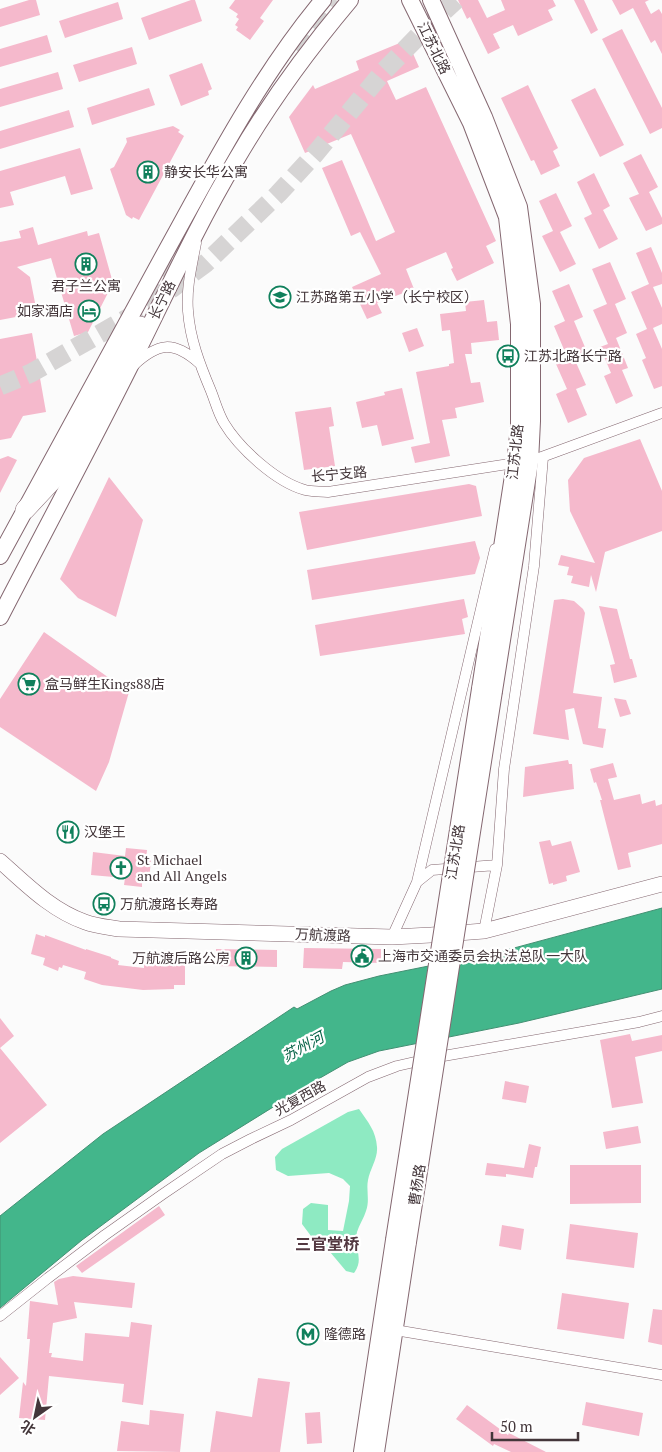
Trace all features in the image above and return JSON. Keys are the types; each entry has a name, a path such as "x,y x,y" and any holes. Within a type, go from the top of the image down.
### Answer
{"highway":[{"path":"25,510 65,467 82,440 140,326"}],"main road":[{"name":"长宁路","path":"0,556 224,145 268,74 303,24 323,0"},
{"name":"长宁路","path":"0,617 128,371 199,226 236,160 267,110 319,36 350,0"},
{"name":"江苏北路","path":"410,0 470,123 507,217 519,324 519,426 529,461"},
{"name":"江苏北路","path":"431,0 484,118 519,207 532,304 532,421 529,461 487,690 452,919"},
{"name":"曹杨路","path":"362,1452 401,1241 452,919"},
{"name":"曹杨路","path":"376,1452 394,1330 401,1241"}],"street":[{"name":"长宁支路","path":"199,226 188,285 188,309 190,327 200,363 224,422 238,442 275,475 305,490 328,492 529,461 662,412"},
{"path":"128,371 147,353 159,347 179,349 200,363"},
{"path":"484,930 497,865 504,769 534,566 529,461"},
{"path":"392,937 417,882 504,510"},
{"name":"万航渡路","path":"0,861 52,905 84,922 119,929 392,937 431,936 484,930 662,884"},
{"path":"417,882 432,870 497,865"},
{"name":"光复西路","path":"0,1316 105,1235 222,1154 251,1138 291,1120 368,1077 397,1066 432,1058 639,1022 662,1016"},
{"path":"394,1330 662,1374"}],"shaded area":[{"path":"359,1109 373,1131 377,1151 368,1180 367,1207 357,1232 356,1243 359,1263 354,1273 346,1271 325,1246 311,1236 302,1224 303,1209 311,1203 328,1205 328,1230 343,1231 350,1186 343,1179 329,1173 288,1176 276,1170 275,1157 282,1149 348,1112"}],"water":[{"name":"苏州河","path":"662,908 662,989 519,1023 379,1051 348,1062 199,1153 82,1240 0,1308 0,1216 103,1134 294,1007 297,1009 345,985 379,976 503,951"}],"building":[{"path":"29,0 36,0 40,15 0,27 0,9"},
{"path":"195,0 202,21 149,40 141,18"},
{"path":"235,0 273,0 260,18 264,21 250,40 236,30 238,27 235,25 239,19 236,17 238,14 229,8"},
{"path":"458,0 478,0 487,18 505,10 501,0 553,0 556,6 548,10 553,20 518,36 513,25 493,34 500,48 488,54 470,17 467,19"},
{"path":"574,0 584,0 598,30 591,34"},
{"path":"612,0 649,0 645,2 651,14 659,9 662,14 662,54 655,40 651,43 633,8 620,15"},
{"path":"118,2 123,19 65,38 59,21"},
{"path":"622,29 662,108 662,128 650,134 602,39"},
{"path":"47,35 52,52 0,67 0,49"},
{"path":"407,40 419,67 387,81 396,100 426,87 496,241 486,246 494,263 457,281 446,252 406,269 414,289 377,303 382,313 367,319 352,287 381,274 360,232 351,236 322,168 342,160 376,241 395,232 351,134 305,153 289,117 313,85 315,89 359,70 356,61"},
{"path":"132,47 137,64 79,82 73,65"},
{"path":"202,63 212,89 208,91 209,95 181,106 169,75"},
{"path":"58,72 63,89 0,107 0,89"},
{"path":"528,85 558,148 553,151 560,166 541,175 534,160 531,161 501,98"},
{"path":"149,88 155,105 92,125 87,108"},
{"path":"595,88 624,145 600,157 571,100"},
{"path":"69,110 74,127 0,149 0,131"},
{"name":"静安长华公寓","path":"173,126 180,130 178,132 184,136 139,220 133,217 132,219 126,215 110,169 114,167 127,142 126,138"},
{"path":"80,148 93,189 71,195 65,176 10,192 14,205 0,208 0,171"},
{"path":"641,154 658,187 649,192 662,218 662,224 646,231 629,198 639,194 623,163"},
{"path":"594,173 610,206 603,210 618,239 599,249 584,218 592,214 577,182"},
{"path":"556,193 572,226 560,232 576,264 560,272 542,236 553,231 539,201"},
{"path":"33,227 38,245 87,231 88,236 99,233 113,283 88,332 74,336 51,258 17,267 30,277 37,313 0,320 0,242 21,238 19,231"},
{"path":"651,247 662,273 662,284 653,287 662,308 662,324 653,328 662,349 662,386 654,389 642,360 646,358 636,334 647,329 631,292 649,284 636,253"},
{"path":"610,262 626,299 615,304 627,333 616,338 628,368 622,370 633,396 616,404 604,376 611,373 600,347 608,344 593,310 607,304 592,269"},
{"path":"569,284 583,317 574,321 587,352 574,358 586,385 576,389 587,415 568,423 556,394 567,389 556,364 568,359 554,326 565,321 552,291"},
{"path":"484,300 487,322 497,321 499,340 471,343 472,354 465,354 471,383 480,382 484,402 455,408 457,418 442,420 450,456 415,463 411,447 430,443 416,372 449,366 449,364 454,363 450,330 442,331 440,314 466,311 465,302"},
{"path":"417,328 424,346 409,352 402,333"},
{"path":"32,333 46,412 23,416 11,438 0,440 0,339"},
{"path":"402,388 414,439 382,446 377,425 362,428 356,402 385,395 384,392"},
{"path":"331,407 334,426 329,427 335,466 304,470 295,412"},
{"path":"640,439 662,491 662,531 605,552 596,592 591,575 589,587 571,583 573,576 567,575 569,567 558,565 561,555 595,563 570,511 568,480 584,458"},
{"path":"8,456 17,460 0,493 0,459"},
{"path":"109,477 143,520 116,617 78,598 60,579"},
{"path":"469,484 476,486 482,516 307,550 299,512"},
{"path":"475,541 480,558 475,574 312,600 307,570"},
{"path":"464,599 468,617 462,619 465,634 320,656 315,625"},
{"path":"554,600 574,601 585,613 573,693 602,697 598,728 606,729 603,748 583,744 574,708 565,710 569,740 533,734"},
{"path":"599,606 617,609 630,659 632,659 637,677 614,683 610,665 615,664"},
{"path":"44,632 129,692 109,762 96,791 0,727 0,699"},
{"path":"614,698 626,700 631,714 620,717"},
{"path":"568,760 569,764 572,764 574,789 523,797 525,767"},
{"path":"613,763 617,777 608,779 614,800 640,794 642,804 655,800 656,806 662,804 662,844 628,853 631,867 618,870 600,800 602,800 590,769"},
{"path":"550,840 552,846 571,841 580,872 566,876 567,881 553,885 553,883 549,884 539,842"},
{"name":"St Michael and All Angels","path":"126,848 147,850 146,860 151,860 149,880 142,880 142,887 124,885 125,878 91,875 93,852 125,856"},
{"path":"36,934 45,937 45,935 111,957 119,961 118,965 144,968 144,963 150,963 150,961 179,961 179,963 185,963 185,985 174,985 174,989 143,990 102,985 84,979 86,972 63,965 62,968 59,967 58,971 43,965 45,958 31,954"},
{"path":"304,948 381,949 381,963 343,962 342,969 303,968"},
{"name":"万航渡后路公房","path":"216,949 277,950 277,967 216,966"},
{"path":"0,1018 14,1036 0,1048"},
{"path":"630,1034 632,1041 662,1035 662,1051 635,1057 643,1103 612,1108 600,1040"},
{"path":"0,1048 47,1105 0,1143"},
{"path":"505,1081 529,1086 526,1103 502,1099"},
{"path":"638,1126 641,1143 606,1149 603,1132"},
{"path":"529,1144 541,1147 533,1178 506,1174 506,1177 485,1175 487,1163 524,1168"},
{"path":"570,1165 641,1165 641,1203 570,1204"},
{"path":"159,1206 165,1215 82,1273 76,1266"},
{"path":"570,1224 638,1233 634,1268 566,1259"},
{"path":"502,1225 524,1229 521,1250 499,1246"},
{"path":"73,1276 135,1283 132,1308 74,1302 77,1318 53,1323 49,1353 52,1353 51,1357 83,1361 85,1333 129,1337 131,1322 152,1325 143,1405 122,1402 124,1384 49,1376 45,1420 19,1418 23,1382 26,1386 30,1339 27,1339 30,1301 58,1305 54,1282"},
{"path":"562,1293 629,1303 624,1339 557,1329"},
{"path":"653,1309 662,1310 662,1345 648,1342"},
{"path":"0,1357 19,1378 0,1395"},
{"path":"258,1378 290,1382 280,1452 210,1452 216,1411 252,1417"},
{"path":"586,1402 643,1413 639,1436 582,1425"},
{"path":"467,1405 508,1435 509,1433 546,1452 511,1452 494,1444 493,1446 456,1419"},
{"path":"150,1410 184,1414 180,1452 117,1451 121,1421 149,1425"},
{"path":"320,1412 322,1443 307,1444 305,1413"}],"tunnel":[{"path":"299,52 336,0"},
{"path":"0,386 31,373 133,315 206,263 278,194 315,154 383,72 456,0"},
{"path":"152,302 192,219 215,183"}],"place":[{"name":"静安长华公寓","path":"148,172"},
{"name":"君子兰公寓","path":"86,264"},
{"name":"江苏路第五小学（长宁校区）","path":"280,297"},
{"name":"如家酒店","path":"89,311"},
{"name":"江苏北路长宁路","path":"508,356"},
{"name":"盒马鲜生Kings88店","path":"29,684"},
{"name":"汉堡王","path":"68,832"},
{"name":"St Michael and All Angels","path":"121,868"},
{"name":"万航渡路长寿路","path":"104,904"},
{"name":"上海市交通委员会执法总队一大队","path":"362,956"},
{"name":"万航渡后路公房","path":"246,958"},
{"name":"隆德路","path":"308,1334"}],"district":[{"name":"三官堂桥","path":"327,1244"}]}
